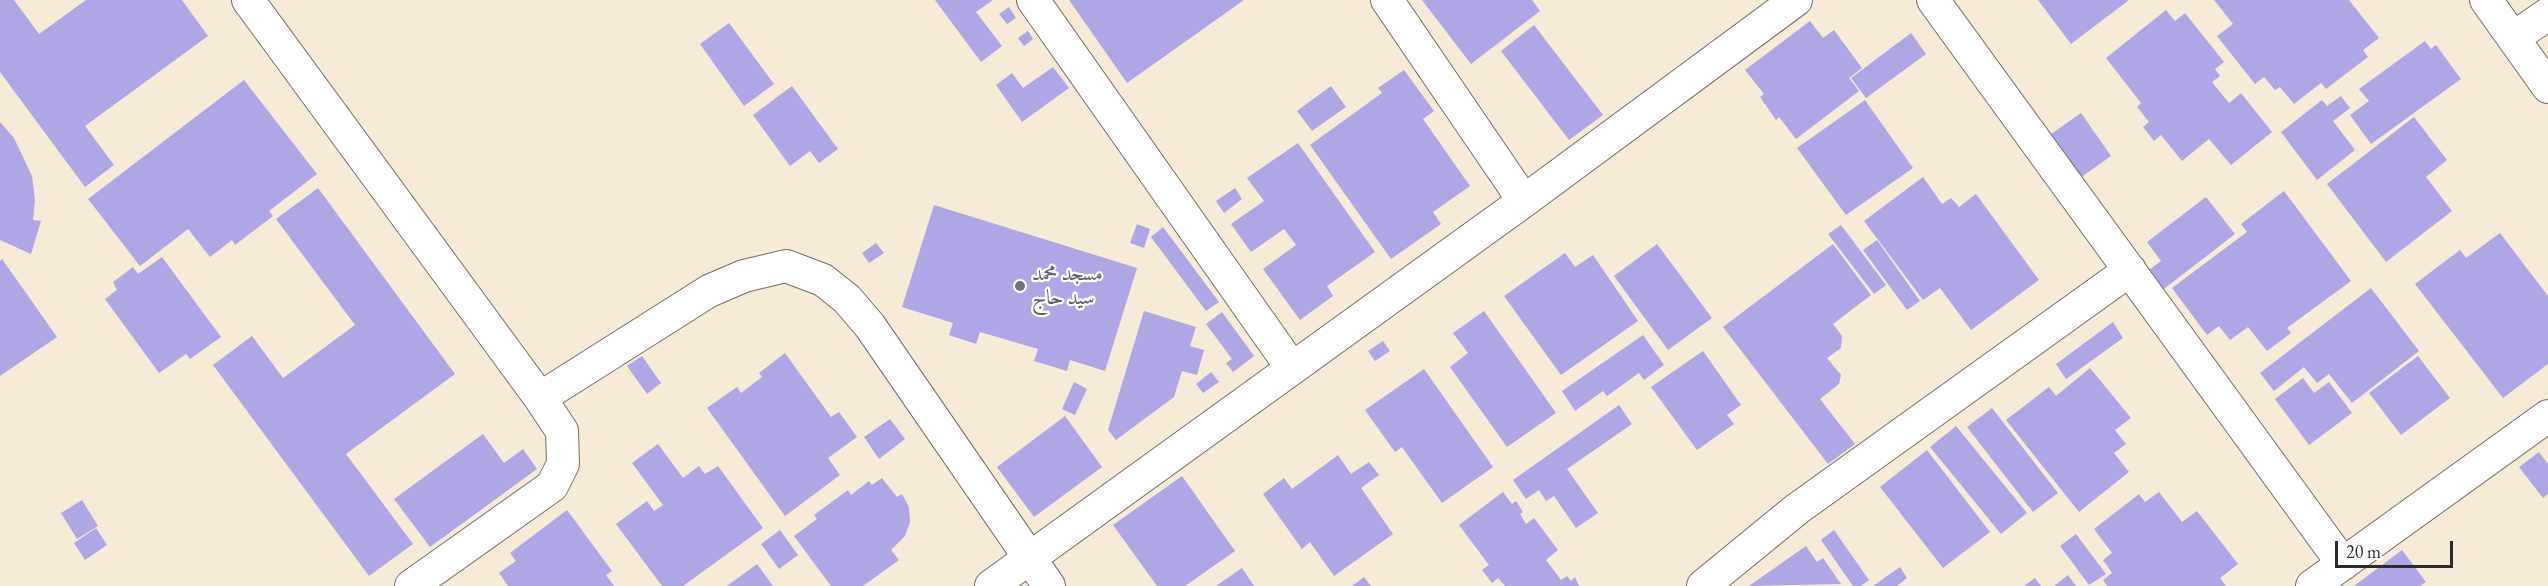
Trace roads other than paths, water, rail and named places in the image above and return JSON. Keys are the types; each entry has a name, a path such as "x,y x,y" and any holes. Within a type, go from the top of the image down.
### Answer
{"street":[{"path":"248,0 562,431 563,464 552,486 411,586"},
{"path":"1033,0 1292,368"},
{"path":"1388,0 1524,201"},
{"path":"992,586 1524,201 1796,0"},
{"path":"1933,0 2343,564"},
{"path":"2486,0 2548,87"},
{"path":"2513,38 2548,14"},
{"path":"540,398 709,291 744,276 786,266 823,280 847,299 870,326 1049,586"},
{"path":"1703,586 1797,509 2130,270"},
{"path":"2312,586 2548,416"}],"place":[{"name":"مسجد محمد سيد حاج","path":"1020,286"}]}
